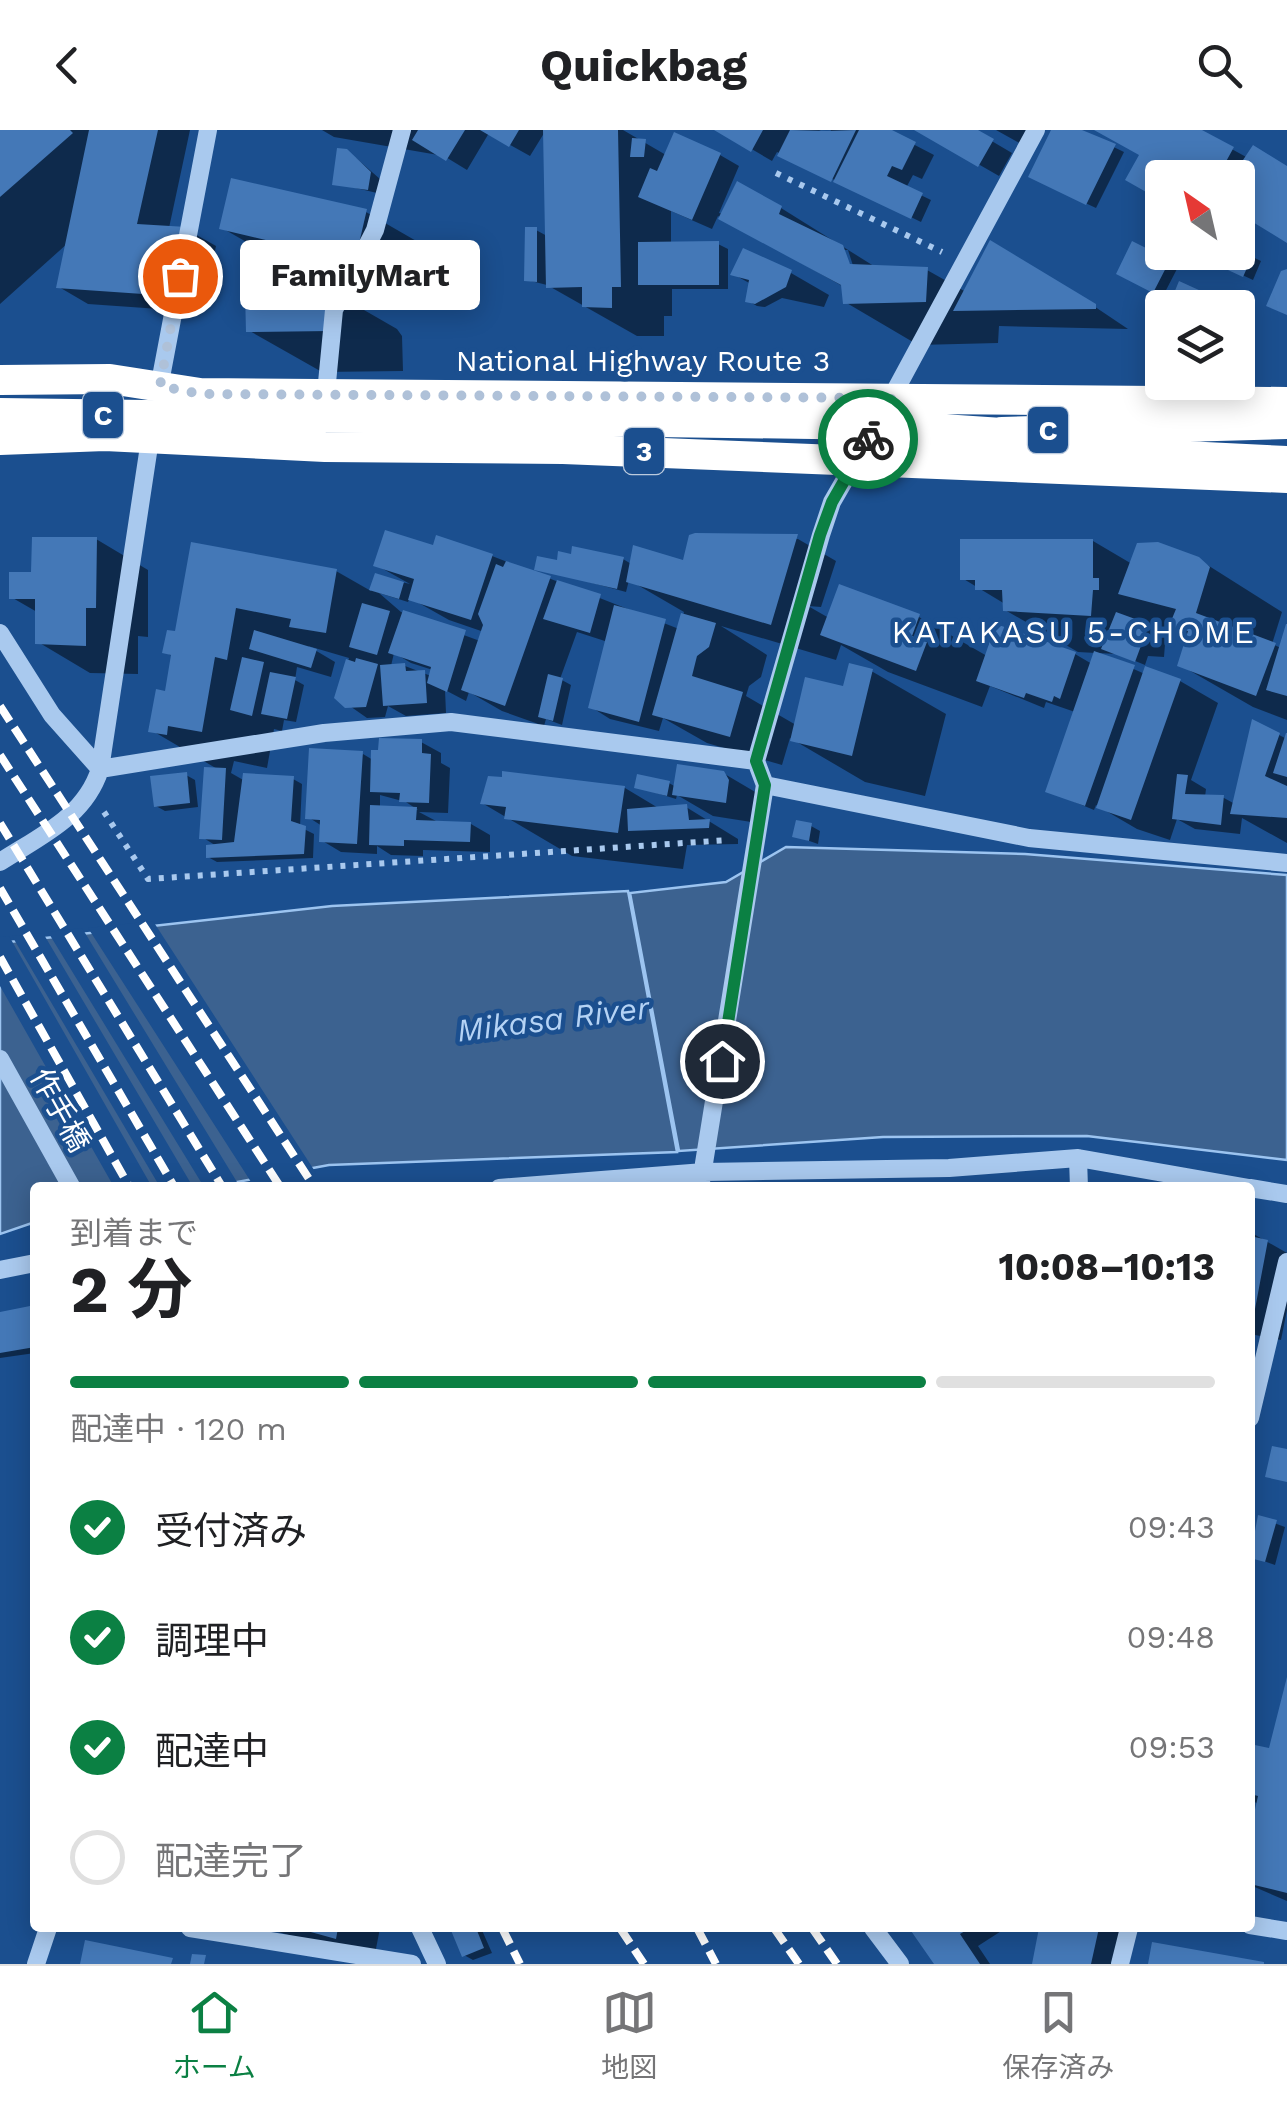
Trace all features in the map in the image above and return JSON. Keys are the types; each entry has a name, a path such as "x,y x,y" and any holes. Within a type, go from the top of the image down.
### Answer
{"highway":[{"name":"National Highway Route 3","path":"0,380 110,379 200,394 326,393 887,411 1287,402"},
{"name":"C","path":"0,413 887,411 1287,415"},
{"path":"887,411 1287,451"},
{"name":"C","path":"0,420 809,436 1287,424"},
{"name":"3","path":"0,440 105,436 858,458 1287,478"},
{"path":"809,436 1098,455 1287,462"}],"street":[{"path":"0,862 79,810 92,795 100,769 150,440 208,130"},
{"path":"326,393 334,310 375,230 402,130"},
{"path":"702,1180 765,785 756,761 820,535 1036,130"},
{"path":"0,633 52,715 100,769"},
{"path":"100,769 324,732 451,722 756,761"},
{"path":"765,785 1029,838 1287,863"},
{"name":"作手橋","path":"0,1059 69,1182"},
{"path":"1078,1158 1079,1182"},
{"path":"651,1182 1078,1158 1215,1182"},
{"path":"1255,1189 1287,1194"},
{"path":"1255,1397 1287,1262"},
{"path":"0,1270 30,1264"},
{"path":"1255,1925 1287,1931"},
{"path":"36,1964 47,1932"},
{"path":"215,1932 412,1964"},
{"path":"422,1932 437,1964"},
{"path":"876,1932 900,1964"},
{"path":"1120,1964 1128,1932"}],"path":[{"path":"776,173 964,262"},
{"path":"92,795 141,862 148,879 758,838"}],"water":[{"path":"786,847 1025,854 1287,875 1287,1160 1087,1136 883,1137 679,1151 630,893 726,882"},
{"name":"Mikasa River","path":"628,891 677,1152 329,1165 237,1182 30,1182 30,1224 0,1234 0,943 332,906"}],"pier":[{"path":"153,921 316,1173 251,1182 88,928"},
{"path":"82,928 237,1182 201,1182 48,932"},
{"path":"43,933 190,1182 157,1182 12,936"},
{"path":"9,936 149,1182 111,1182 0,986 0,937"}],"building":[{"path":"0,130 70,130 73,133 0,197"},
{"path":"89,130 158,130 137,224 187,227 172,296 56,288"},
{"path":"418,130 465,130 446,161 412,140"},
{"path":"480,130 519,130 509,147"},
{"path":"543,130 618,130 621,287 612,287 612,308 582,307 582,287 546,288"},
{"path":"714,130 763,130 751,152"},
{"path":"790,130 856,130 831,182 777,156"},
{"path":"859,130 892,130 916,142 902,170 892,166 887,176 923,193 911,219 833,182"},
{"path":"914,130 978,130 994,139 978,167"},
{"path":"1051,130 1082,130 1116,144 1086,205 1028,177"},
{"path":"1094,130 1202,130 1234,147 1227,160 1145,160 1145,191 1125,180 1139,155"},
{"path":"674,132 721,153 692,220 638,197 650,168 657,171"},
{"path":"632,138 646,139 644,157 630,157"},
{"path":"1253,145 1287,166 1287,243 1255,223 1255,160 1243,160"},
{"path":"337,148 347,149 371,172 368,190 332,185"},
{"path":"231,178 367,209 355,261 219,229"},
{"path":"737,181 782,206 779,214 843,245 850,264 928,267 926,302 843,304 841,285 718,219"},
{"path":"525,227 537,227 537,282 524,281"},
{"path":"990,240 1096,304 1096,309 953,311"},
{"path":"719,241 719,285 638,285 638,242"},
{"path":"1132,241 1145,248 1145,270 1165,270 1155,290 1116,274"},
{"path":"743,248 792,270 786,287 755,304 745,302 749,280 730,275"},
{"path":"1287,269 1287,315 1266,306 1281,271"},
{"path":"1228,270 1246,270 1243,277"},
{"path":"250,280 324,285 325,291 330,291 330,331 246,332 245,292 250,292"},
{"path":"1179,281 1199,290 1175,290"},
{"path":"385,530 433,545 436,535 493,554 471,620 408,600 414,579 373,566"},
{"path":"798,534 771,625 626,582 633,545 683,560 689,535"},
{"path":"32,537 97,537 96,608 86,608 86,646 35,644 35,599 9,599 9,572 31,572"},
{"path":"960,539 1093,539 1093,578 1099,578 1099,590 1093,590 1091,616 1003,611 1002,590 975,590 975,580 960,580"},
{"path":"191,542 337,569 326,633 289,627 291,619 236,608 227,660 215,657 202,732 168,726 167,735 148,732 156,689 165,691 171,655 162,653 167,630 175,631"},
{"path":"1158,542 1199,557 1210,567 1196,613 1276,643 1256,696 1177,666 1188,631 1169,626 1176,609 1118,594 1137,543"},
{"path":"572,546 624,557 617,589 534,570 537,556 557,560 558,551 571,554"},
{"path":"506,561 551,576 505,706 461,690 483,625 478,614 496,564 503,567"},
{"path":"375,573 404,582 399,599 369,590"},
{"path":"557,580 601,594 590,633 543,619"},
{"path":"839,584 920,614 912,636 927,642 916,671 820,635"},
{"path":"362,603 390,611 377,655 349,647"},
{"path":"614,605 666,619 639,722 588,708"},
{"path":"403,610 466,630 447,692 427,683 431,667 388,653"},
{"path":"1116,612 1149,624 1135,662 1101,649"},
{"path":"681,613 716,623 709,647 697,656 692,676 743,692 730,737 652,715"},
{"path":"996,624 1076,652 1060,699 1054,696 1052,702 1026,693 1024,698 976,681"},
{"path":"1287,624 1287,696 1266,690"},
{"path":"254,630 317,649 311,668 249,649"},
{"path":"1094,651 1135,665 1085,806 1045,792"},
{"path":"242,657 264,662 252,716 230,710"},
{"path":"356,658 378,664 366,707 345,708 334,698 346,659 355,662"},
{"path":"405,663 406,671 425,670 427,703 383,706 380,665"},
{"path":"849,663 873,669 852,756 790,741 805,677 843,686"},
{"path":"1145,666 1181,679 1131,820 1096,808"},
{"path":"270,672 296,677 287,719 261,714"},
{"path":"548,674 563,678 553,721 538,717"},
{"path":"1252,719 1280,733 1265,776 1287,786 1287,818 1230,814"},
{"path":"1287,733 1287,777 1273,773"},
{"path":"379,738 422,739 422,753 431,754 429,803 399,802 400,793 370,792 371,750 378,750"},
{"path":"309,748 363,751 357,844 319,842 320,820 305,819"},
{"path":"677,764 724,771 729,780 726,803 672,795"},
{"path":"204,767 226,768 222,840 199,839"},
{"path":"502,771 625,786 618,833 504,819 506,807 480,804 488,776 502,777"},
{"path":"187,772 190,803 154,807 150,776"},
{"path":"243,773 294,776 291,821 306,826 304,854 206,858 206,845 234,842"},
{"path":"637,774 670,781 667,796 634,788"},
{"path":"1177,774 1188,775 1185,794 1224,795 1221,825 1172,819"},
{"path":"687,804 689,820 710,819 709,828 628,831 627,809"},
{"path":"370,805 417,807 416,820 471,822 470,842 404,840 404,846 369,845"},
{"path":"796,820 812,823 809,841 792,837"},
{"path":"1255,1237 1268,1240 1255,1309"},
{"path":"30,1306 30,1348 0,1353 0,1312"},
{"path":"1272,1446 1287,1449 1287,1482 1265,1477"},
{"path":"1258,1515 1277,1520 1265,1562 1255,1559"},
{"path":"1287,1677 1287,1893 1255,1885 1255,1745 1269,1748"},
{"path":"311,1932 337,1932 336,1939"},
{"path":"452,1932 478,1932 484,1948 462,1957"},
{"path":"912,1932 963,1932 960,1934 980,1964 934,1964"},
{"path":"1038,1932 1098,1932 1091,1964 1032,1964"},
{"path":"85,1940 173,1958 171,1964 80,1964"},
{"path":"1152,1942 1264,1962 1264,1964 1148,1964"},
{"path":"192,1954 206,1955 204,1964 190,1964"}],"railway":[{"path":"0,706 311,1182"},
{"path":"0,755 277,1182"},
{"path":"0,823 219,1182"},
{"path":"0,888 172,1182"},
{"path":"0,957 127,1182"},
{"path":"504,1932 520,1964"},
{"path":"623,1932 644,1964"},
{"path":"699,1932 716,1964"},
{"path":"777,1932 799,1964"},
{"path":"815,1932 837,1964"}],"way so far":[{"path":"180,276 160,386 200,394 892,398 868,439"}],"place":[{"name":"FamilyMart","path":"180,276"}],"district":[{"name":"KATAKASU 5-CHOME","path":"1074,632"}],"route":[{"path":"722,1061 765,785 756,761 820,535 832,502 868,439"}]}
